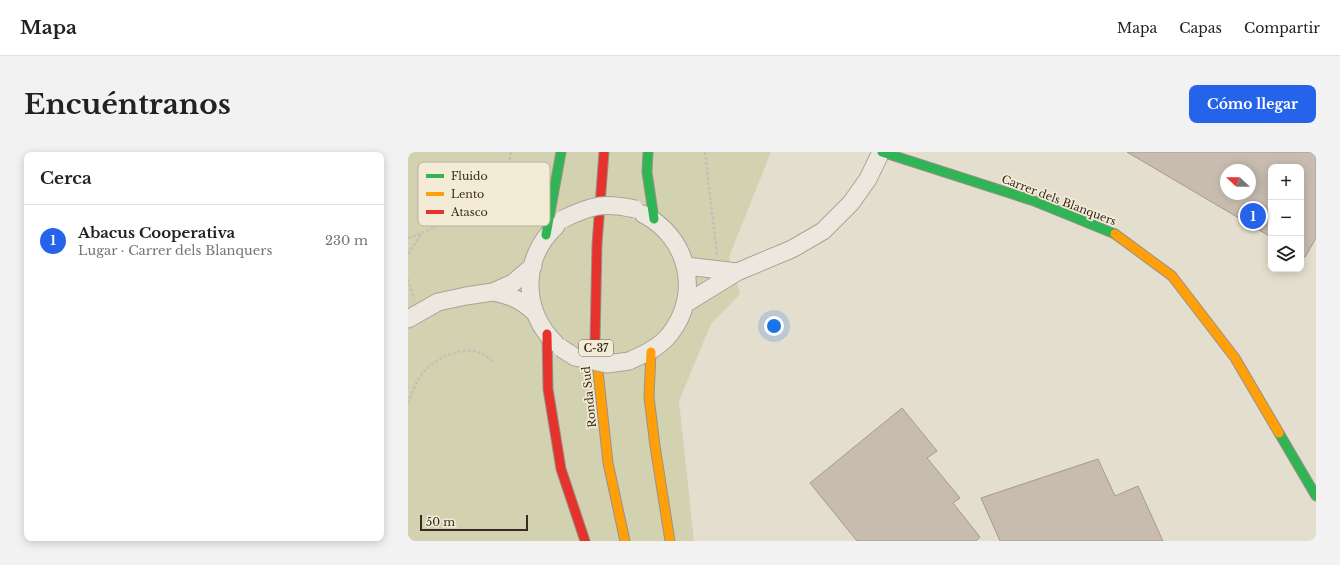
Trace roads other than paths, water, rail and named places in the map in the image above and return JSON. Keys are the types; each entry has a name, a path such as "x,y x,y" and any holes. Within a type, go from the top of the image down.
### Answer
{"main road":[{"path":"550,213 561,152"},
{"name":"Ronda Sud","path":"604,152 597,244 595,341 608,462 625,541"},
{"path":"648,152 647,172 654,219"},
{"name":"Carrer dels Blanquers","path":"882,152 1034,201 1116,234 1172,276 1235,358 1316,496"},
{"path":"546,235 548,226"},
{"path":"546,334 548,388 561,469 585,541"},
{"path":"650,352 649,397 670,541"}],"street":[{"path":"685,304 737,272 792,249 823,231 851,203 868,179 882,152"},
{"path":"602,205 636,209 654,219 663,226 676,243 686,266 688,279 685,304 678,322 669,336 650,352 629,361 608,364 575,356 561,348 546,334 534,312 529,287 534,257 546,235 563,219 582,210 602,205"},
{"path":"413,316 438,302 493,292 512,283 533,266"},
{"path":"686,266 737,272"},
{"path":"493,292 510,295 523,302 534,312"}],"place":[{"name":"Abacus Cooperativa","path":"1253,216"}]}
